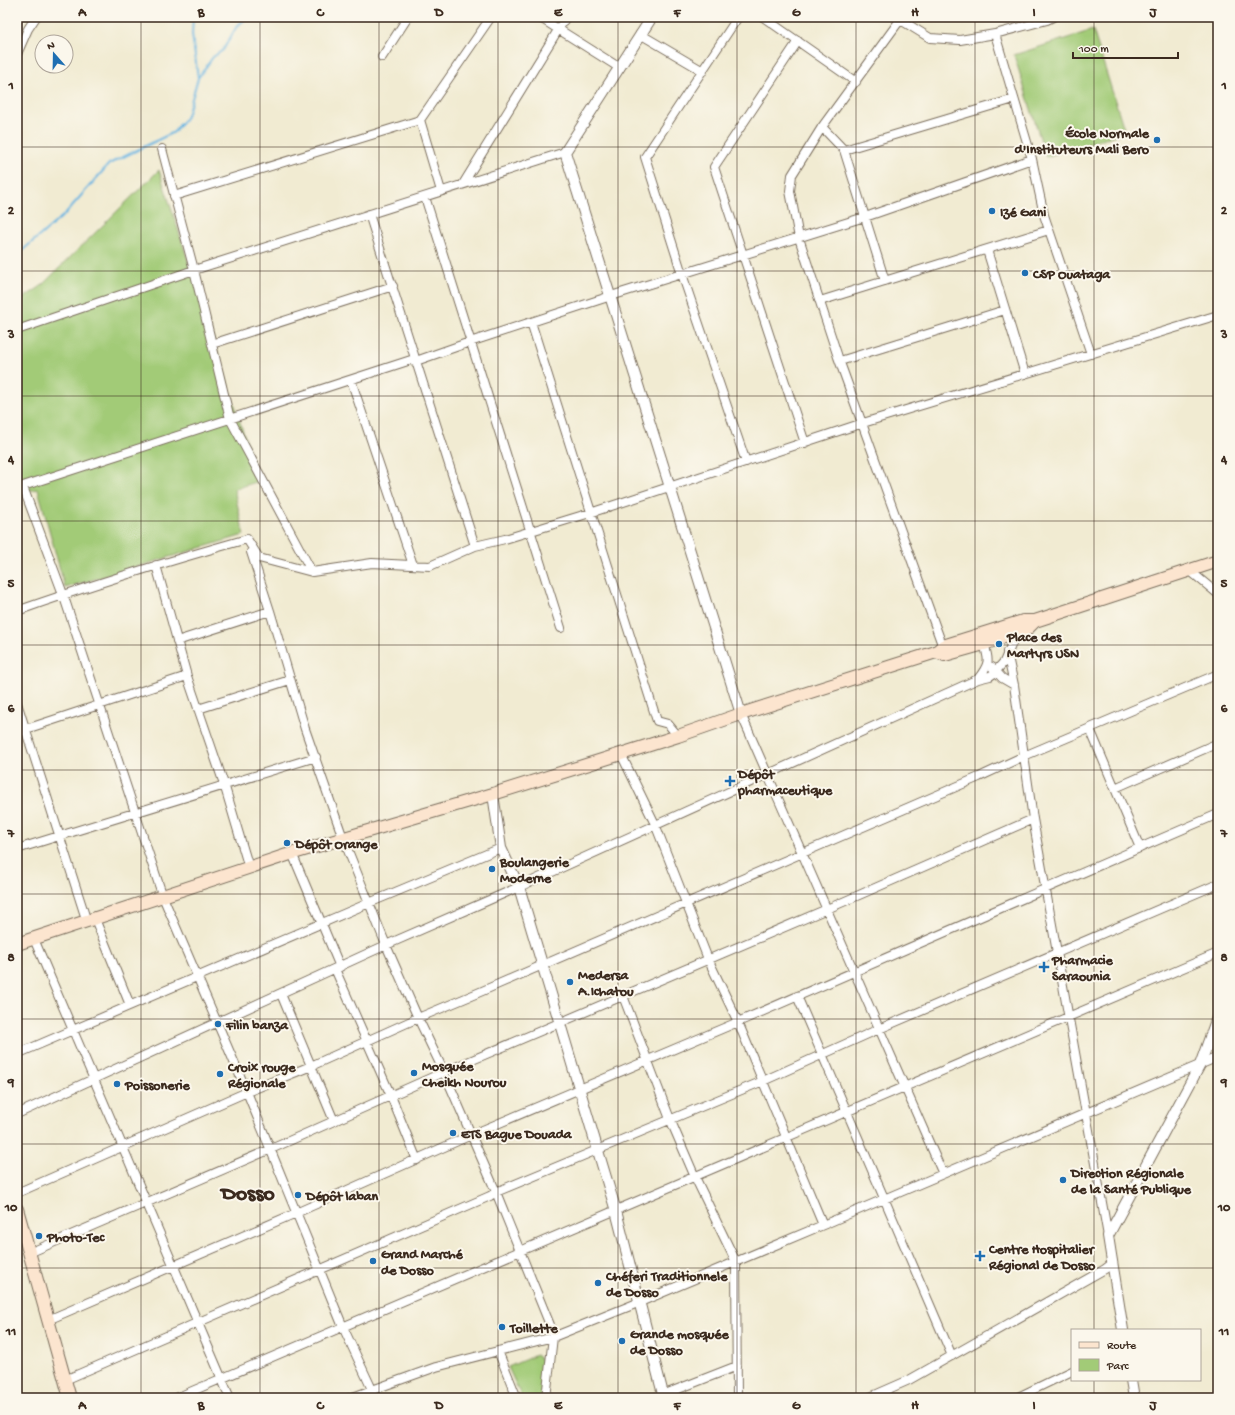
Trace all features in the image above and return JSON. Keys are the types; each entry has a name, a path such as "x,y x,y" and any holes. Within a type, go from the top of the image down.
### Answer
{"main road":[{"path":"17,944 292,853 493,794 941,651 1031,625 1218,561"},
{"path":"17,1209 70,1398"}],"street":[{"path":"17,54 28,29 36,17"},
{"path":"382,57 408,17"},
{"path":"174,196 420,120 491,17"},
{"path":"540,17 620,68"},
{"path":"463,184 566,17"},
{"path":"17,330 194,270 565,152 652,17"},
{"path":"738,17 644,157 746,462"},
{"path":"763,17 856,82"},
{"path":"941,651 863,423 840,361 799,238 790,191 792,175 822,127 856,82 897,18 930,38 960,40 995,34 1053,17"},
{"path":"640,34 703,71"},
{"path":"995,34 1032,159 1044,215 1091,354"},
{"path":"798,41 714,166 805,443"},
{"path":"844,150 1014,99"},
{"path":"420,120 441,191"},
{"path":"822,127 844,150 885,281"},
{"path":"162,149 194,270 230,419 312,572"},
{"path":"565,152 741,714 943,1174"},
{"path":"376,1398 343,1327 218,1022 163,896 63,594 19,486 412,360 416,361 611,296 865,217 1032,159"},
{"path":"425,196 561,628"},
{"path":"369,214 475,546"},
{"path":"820,301 1049,230"},
{"path":"987,250 1025,374"},
{"path":"212,344 393,286"},
{"path":"840,361 1005,310"},
{"path":"246,539 258,558 312,572 372,563 430,566 475,546 505,540 863,423 1218,315"},
{"path":"531,322 657,721 668,724 678,736"},
{"path":"351,380 413,565"},
{"path":"17,611 63,594 246,539"},
{"path":"246,539 270,611 305,729 316,756 343,838 386,946 444,1072 496,1192 550,1325 553,1337 546,1398"},
{"path":"156,565 187,676 224,784 249,868"},
{"path":"1189,570 1218,594"},
{"path":"177,641 270,611"},
{"path":"17,1114 978,679 995,675 1019,634 1031,625"},
{"path":"1004,632 1014,685 1033,819 1108,1236 1123,1329"},
{"path":"982,639 988,662 995,675 1014,685"},
{"path":"978,679 988,667 988,662"},
{"path":"17,1193 418,1018 979,777 1024,756 1218,674"},
{"path":"17,732 187,676"},
{"path":"198,709 290,680"},
{"path":"17,703 59,836 91,920 130,1005"},
{"path":"1090,729 1140,848"},
{"path":"1115,788 1218,743"},
{"path":"622,754 655,824 708,959 738,1022 824,1225"},
{"path":"17,849 316,756"},
{"path":"493,794 501,848 519,887 616,1211 640,1302 661,1397 736,1366"},
{"path":"48,1320 296,1213 471,1135 580,1090 1218,814"},
{"path":"29,1252 271,1149 444,1072 827,909 1033,819"},
{"path":"17,1054 501,848"},
{"path":"292,853 322,924 366,1042 391,1096 417,1160"},
{"path":"65,1380 490,1196 496,1192 763,1081 879,1029 1218,884"},
{"path":"34,939 230,1398"},
{"path":"176,1398 1218,953"},
{"path":"281,994 334,1120"},
{"path":"623,996 670,1119 695,1177 736,1262 737,1398"},
{"path":"797,996 952,1356"},
{"path":"1108,1236 1200,1065 1218,1015"},
{"path":"350,1398 436,1367 553,1337 824,1225 1218,1057"},
{"path":"868,1398 909,1380 1098,1273 1112,1263"},
{"path":"498,1351 516,1396 506,1398"},
{"path":"1016,1398 1071,1371"},
{"path":"1131,1381 1134,1398"}],"green space":[{"path":"1093,30 1125,132 1046,157 1014,55"},
{"path":"159,170 259,481 234,489 244,535 65,588 38,489 17,493 17,302 40,287"},
{"path":"536,1355 544,1362 541,1398 522,1398 508,1367"}],"waterway":[{"path":"17,255 64,215 109,164 174,132 187,116 198,78 192,34 193,17"},
{"path":"198,78 213,57 223,50 237,26 248,17"}],"place":[{"name":"École Normale d'Instituteurs Mali Bero","path":"1157,140"},
{"name":"Izé Gani","path":"992,211"},
{"name":"CSP Ouataga","path":"1025,273"},
{"name":"Place des Martyrs USN","path":"999,644"},
{"name":"Dépôt pharmaceutique","path":"730,781"},
{"name":"Dépôt Orange","path":"287,843"},
{"name":"Boulangerie Moderne","path":"492,869"},
{"name":"Pharmacie Saraounia","path":"1044,967"},
{"name":"Medersa A.Ichatou","path":"570,982"},
{"name":"Filin banza","path":"218,1024"},
{"name":"Mosquée Cheikh Nourou","path":"414,1073"},
{"name":"Croix rouge Régionale","path":"220,1074"},
{"name":"Poissonerie","path":"117,1084"},
{"name":"ETS Bague Douada","path":"453,1133"},
{"name":"Direction Régionale de la Santé Publique","path":"1063,1180"},
{"name":"Dépôt laban","path":"298,1195"},
{"name":"Photo-Tec","path":"39,1236"},
{"name":"Centre Hospitalier Régional de Dosso","path":"980,1256"},
{"name":"Grand Marché de Dosso","path":"373,1261"},
{"name":"Chéferi Traditionnele de Dosso","path":"598,1283"},
{"name":"Toillette","path":"502,1327"},
{"name":"Grande mosquée de Dosso","path":"622,1341"}],"district":[{"name":"Dosso","path":"248,1191"}]}
